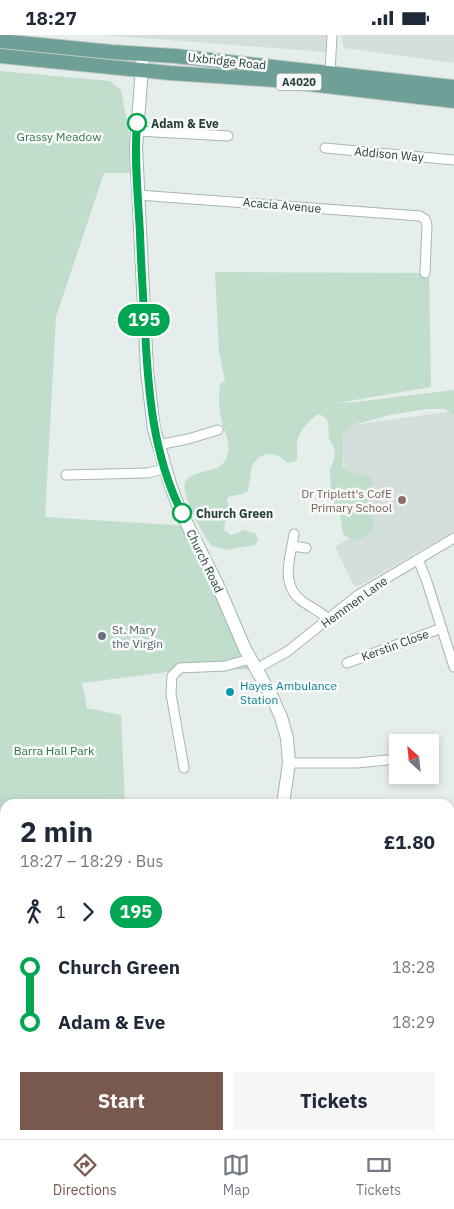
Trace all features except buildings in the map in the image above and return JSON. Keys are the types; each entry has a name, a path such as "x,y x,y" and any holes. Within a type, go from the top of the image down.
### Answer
{"main road":[{"name":"Uxbridge Road","path":"0,41 112,52 143,53 454,87"},
{"name":"Uxbridge Road","path":"0,56 142,70 275,80 454,101"}],"street":[{"path":"330,73 332,35"},
{"name":"Church Road","path":"143,53 136,131 147,371 151,410 158,445 179,508 218,586 253,664 281,717 287,738 289,763 284,799"},
{"path":"136,131 228,136"},
{"name":"Addison Way","path":"325,148 454,160"},
{"name":"Acacia Avenue","path":"138,195 420,216 425,219 427,225 425,273"},
{"path":"158,445 218,430"},
{"path":"66,475 147,473 165,469"},
{"path":"294,533 288,576 291,590 300,600 322,613 328,619"},
{"name":"Hemmen Lane","path":"253,664 281,655 358,595 454,538"},
{"path":"292,546 306,548"},
{"path":"418,559 454,667"},
{"name":"Kerstin Close","path":"347,663 442,628"},
{"path":"184,768 172,694 172,676 175,671 180,668 253,664"},
{"path":"289,763 357,763 387,760"}],"shaded area":[{"path":"104,35 327,35 325,52"},
{"path":"341,35 454,35 454,63 344,48"},
{"name":"Dr Triplett's CofE Primary School","path":"454,411 454,531 361,585 354,586 335,547 356,534 338,427"}],"green space":[{"path":"0,71 110,81 121,90 137,173 104,173 56,317 45,517 188,526 256,669 175,671 82,683 87,708 121,715 125,799 0,799"},
{"path":"215,272 429,273 431,387 337,403 454,390 454,415 445,409 426,409 390,415 352,425 347,429 342,438 343,467 346,470 369,476 373,481 371,508 373,529 364,537 353,541 343,534 340,513 334,503 331,491 330,470 335,451 329,438 328,422 326,418 319,414 308,423 299,435 296,461 288,463 277,455 267,454 259,457 252,465 248,491 227,498 232,518 225,522 224,530 231,535 245,530 256,534 258,540 255,545 226,550 212,546 203,533 189,504 184,486 186,481 196,474 220,466 224,462 228,451 219,403 220,384 225,381 219,352"}],"bus line":[{"name":"195","path":"137,123 136,147 141,271 151,410 158,445 170,484 182,513"}],"place":[{"name":"Adam & Eve","path":"137,123"},
{"name":"Dr Triplett's CofE Primary School","path":"402,500"},
{"name":"Church Green","path":"182,513"},
{"name":"St. Mary the Virgin","path":"102,636"},
{"name":"Hayes Ambulance Station","path":"230,692"}],"park label":[{"name":"Grassy Meadow","path":"59,136"},
{"name":"Barra Hall Park","path":"54,750"}]}
